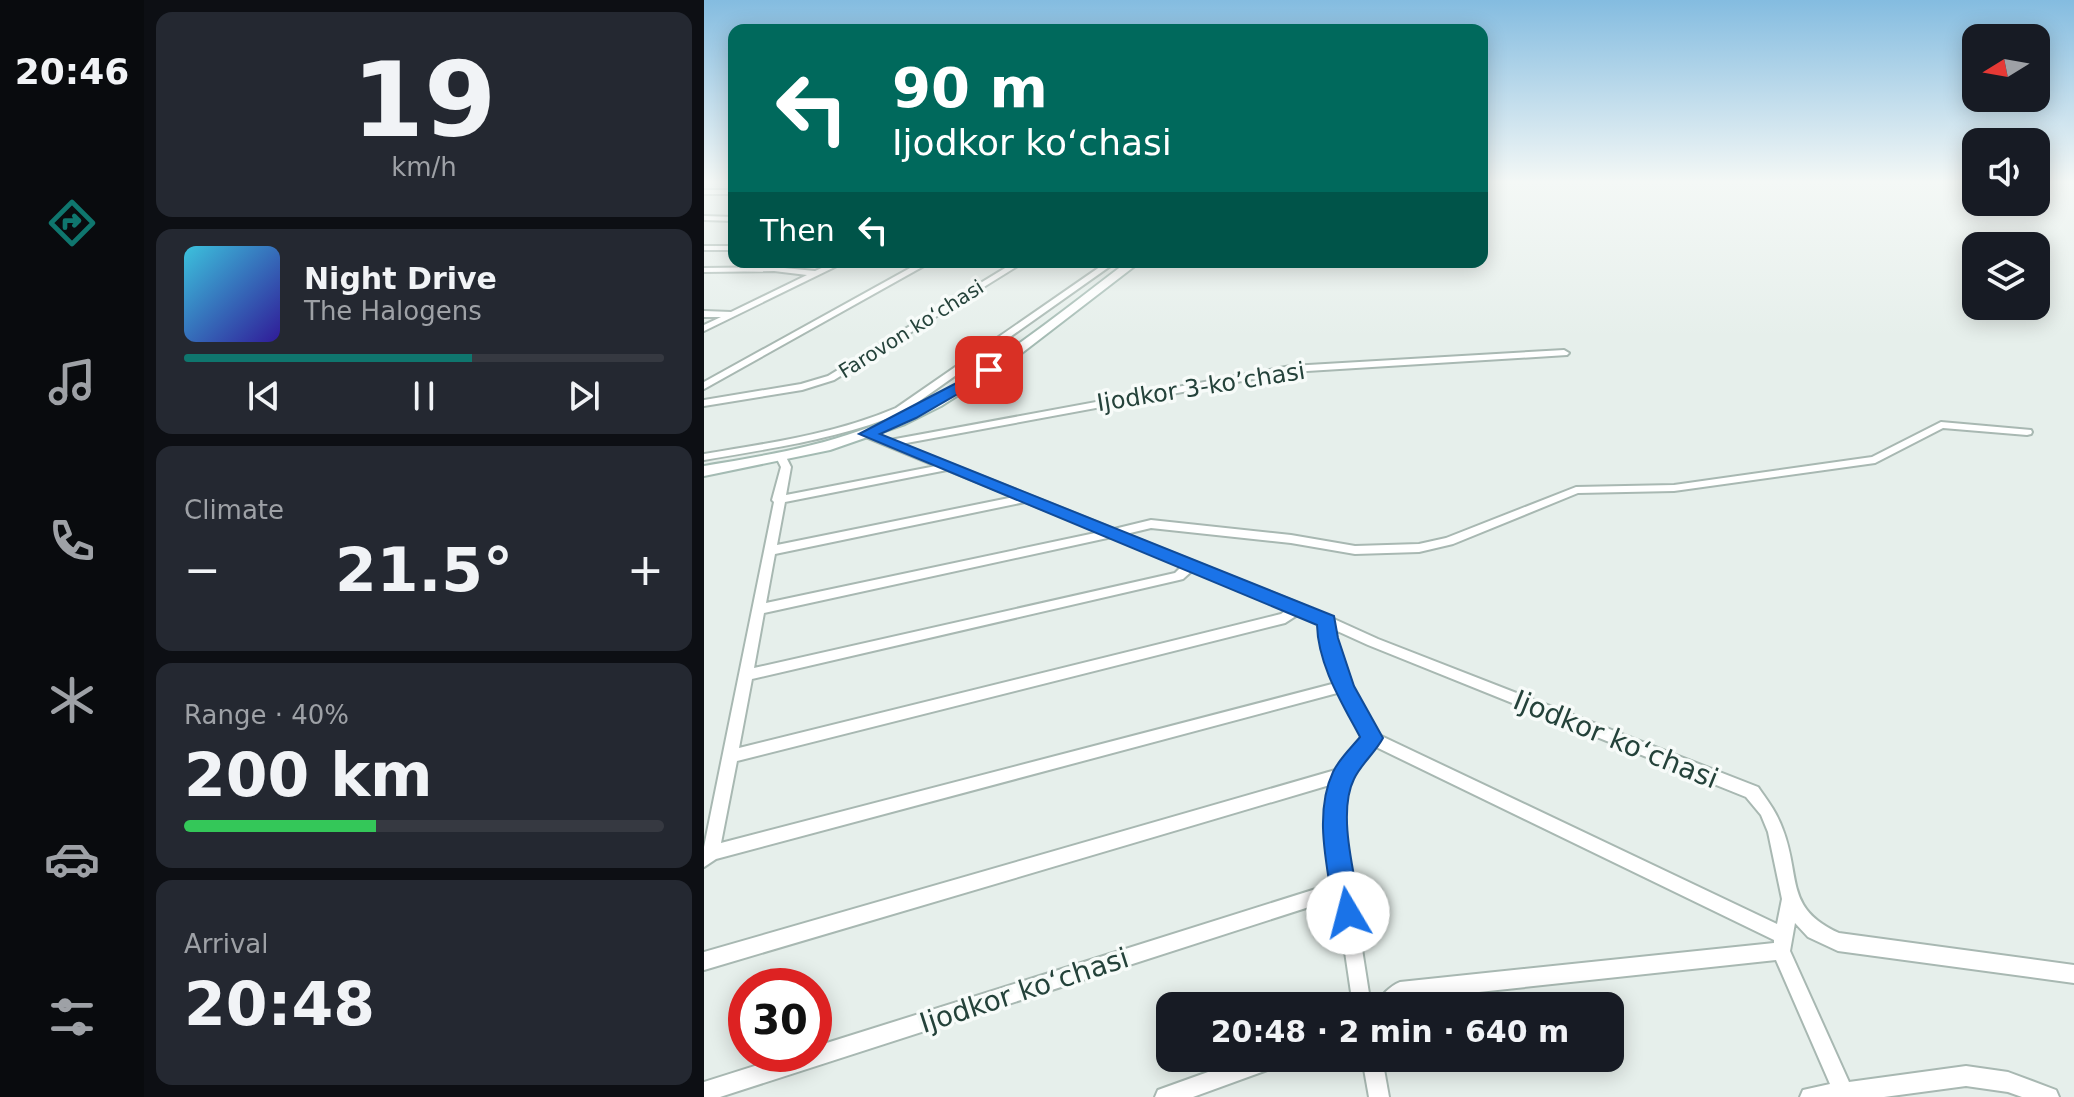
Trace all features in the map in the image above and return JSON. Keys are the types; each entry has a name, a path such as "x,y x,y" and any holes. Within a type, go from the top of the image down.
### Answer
{"main road":[{"path":"704,471 781,457 867,434 911,414 1008,359 1126,268"}],"street":[{"path":"704,248 728,248"},
{"path":"704,328 828,268"},
{"path":"704,386 916,268"},
{"name":"Farovon koʻchasi","path":"704,403 802,387 831,378 1010,268"},
{"path":"704,457 853,430 890,414 1103,268"},
{"path":"704,270 774,269 816,274"},
{"path":"704,314 733,314"},
{"name":"Ijodkor 3-koʼchasi","path":"888,443 1291,369 1564,353"},
{"path":"760,609 1151,524 1291,539 1355,550 1419,548 1449,541 1576,490 1674,488 1875,460 1941,425 2027,432"},
{"name":"Ijodkor koʻchasi","path":"867,434 1298,608 1373,642 1752,792 1774,822 1790,901 1800,919 1816,935 1838,942 2074,974"},
{"path":"781,457 786,467 748,675 707,856 1344,686"},
{"path":"778,500 948,467"},
{"path":"769,551 1028,498"},
{"path":"748,675 1179,576 1191,565"},
{"path":"730,756 1285,618 1298,608"},
{"path":"1327,621 1328,638 1344,686 1372,738 1782,943 1845,1095"},
{"path":"1360,992 1336,835 1335,801 1344,774 1372,738"},
{"path":"704,961 1344,774"},
{"name":"Ijodkor koʻchasi","path":"704,1092 1344,888"},
{"name":"Ijodkor koʻchasi","path":"1782,943 1790,901"},
{"path":"1399,992 1782,943"},
{"path":"1165,1097 1235,1072"},
{"path":"1375,1072 1379,1097"},
{"path":"1810,1097 1845,1095 1966,1076 2008,1082 2049,1097"}],"route":[{"path":"989,370 911,414 867,434 1327,621 1328,638 1344,686 1372,738 1344,774 1335,801 1336,835 1348,913"}]}
